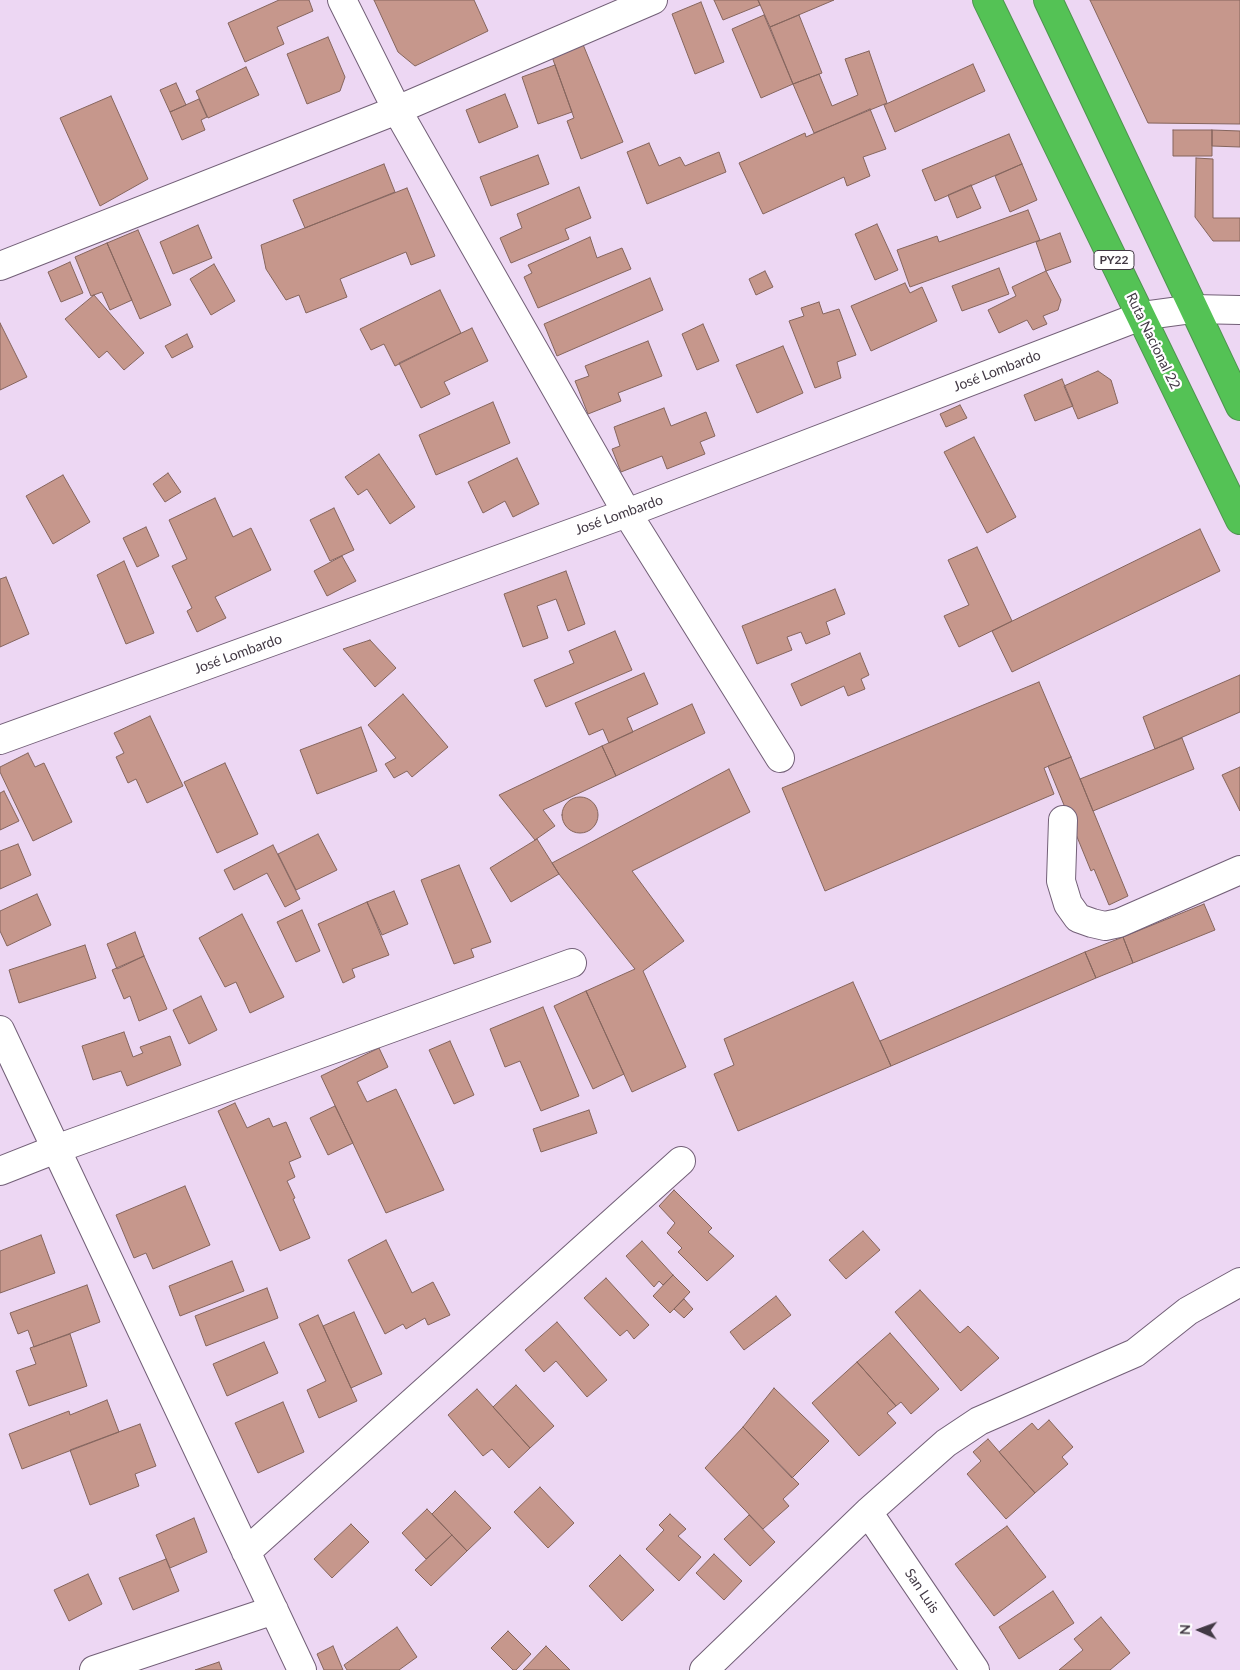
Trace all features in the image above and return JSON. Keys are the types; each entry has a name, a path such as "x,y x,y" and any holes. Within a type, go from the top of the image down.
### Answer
{"highway":[{"name":"Ruta Nacional 22","path":"987,0 1240,520"},
{"path":"1048,0 1240,406"}],"street":[{"path":"342,0 397,110 627,513 780,758"},
{"path":"0,266 397,110 653,0"},
{"name":"José Lombardo","path":"0,740 627,513 1141,316 1193,310 1240,310"},
{"path":"1063,820 1061,881 1068,904 1078,918 1092,923 1105,926 1119,923 1240,870"},
{"path":"0,1171 56,1148 572,963"},
{"path":"0,1030 302,1670"},
{"path":"246,1552 681,1161"},
{"path":"704,1670 868,1512 946,1443 979,1421 1135,1353 1188,1311 1240,1282"},
{"name":"San Luis","path":"868,1512 975,1670"},
{"path":"94,1670 274,1610"}],"building":[{"path":"279,0 309,0 313,11 277,27 284,44 245,62 228,23"},
{"path":"374,0 474,0 488,31 415,66 398,52"},
{"path":"714,0 758,0 760,5 723,20"},
{"path":"758,0 834,0 770,27"},
{"path":"1090,0 1240,0 1240,124 1148,123"},
{"path":"701,2 724,62 695,74 672,14"},
{"path":"764,15 793,84 761,98 732,29"},
{"path":"799,15 822,73 793,84 770,27"},
{"path":"328,37 345,77 340,91 307,104 287,54"},
{"path":"582,42 623,142 581,159 567,121 574,118 551,54"},
{"path":"869,51 887,103 814,133 793,84 819,74 832,106 858,95 845,59"},
{"path":"973,64 985,91 895,132 884,105"},
{"path":"555,65 572,112 538,124 522,77"},
{"path":"246,67 259,95 208,118 196,91"},
{"path":"176,83 186,105 170,112 160,90"},
{"path":"505,94 518,127 479,143 466,110"},
{"path":"111,96 148,179 100,206 60,118"},
{"path":"199,99 207,117 201,120 205,130 182,140 170,112"},
{"path":"870,109 886,149 863,157 870,176 847,186 844,177 763,214 739,163 805,133 806,137"},
{"path":"1173,130 1212,130 1212,156 1173,156"},
{"path":"1212,130 1240,131 1240,147 1212,146"},
{"path":"1009,134 1022,164 935,201 922,170"},
{"path":"649,143 659,166 680,157 685,166 719,152 726,172 647,204 627,152"},
{"path":"538,155 549,184 491,206 480,177"},
{"path":"1196,158 1213,159 1213,218 1240,218 1240,241 1213,241 1195,217"},
{"path":"384,164 395,192 305,228 293,200"},
{"path":"1022,164 1037,200 1010,212 995,176"},
{"path":"971,185 981,208 957,218 948,195"},
{"path":"579,187 591,218 565,229 569,239 511,263 500,238 522,228 517,214"},
{"path":"407,188 435,256 411,265 406,252 340,279 347,297 306,313 299,295 286,300 266,269 261,245"},
{"path":"1028,210 1040,240 910,287 897,250 937,236 939,242"},
{"path":"877,224 898,270 875,280 855,234"},
{"path":"198,225 212,258 173,274 160,242"},
{"path":"138,230 171,305 140,319 107,243"},
{"path":"1060,233 1071,262 1046,271 1036,242"},
{"path":"590,237 597,258 622,248 631,269 538,308 524,277 532,273 528,265"},
{"path":"107,243 132,300 110,310 102,292 91,296 75,257"},
{"path":"70,262 83,293 61,302 48,272"},
{"path":"214,264 235,301 211,315 190,279"},
{"path":"999,268 1009,294 962,311 952,286"},
{"path":"765,271 773,287 756,295 749,279"},
{"path":"1046,271 1061,300 1058,310 1043,316 1047,324 1033,330 1027,320 999,333 988,310 1016,296 1012,287"},
{"path":"650,278 663,310 557,356 544,324"},
{"path":"905,283 910,293 922,287 937,321 871,351 851,306"},
{"path":"440,290 461,333 395,366 384,344 371,350 360,329"},
{"path":"94,295 144,353 124,370 107,351 99,358 65,319"},
{"path":"819,302 823,314 839,309 856,355 837,362 841,378 815,388 789,321 804,316 801,308"},
{"path":"0,323 27,377 0,390"},
{"path":"703,324 719,361 697,370 682,334"},
{"path":"472,328 488,361 444,382 450,394 421,408 399,363"},
{"path":"187,334 193,347 172,358 165,346"},
{"path":"648,341 662,376 618,393 621,401 588,414 575,381 589,376 585,366"},
{"path":"783,346 803,393 757,413 736,365"},
{"path":"1098,371 1111,380 1118,403 1078,419 1064,386"},
{"path":"1062,379 1073,406 1035,421 1024,395"},
{"path":"493,402 510,443 436,475 419,435"},
{"path":"960,405 967,418 946,427 940,414"},
{"path":"664,408 671,426 706,412 715,436 700,442 705,454 667,469 662,456 621,472 612,449 620,446 614,427"},
{"path":"974,437 1016,517 987,533 944,452"},
{"path":"379,454 415,507 390,524 367,489 358,495 345,477"},
{"path":"517,458 539,504 513,517 505,501 483,513 468,482"},
{"path":"168,473 181,492 165,502 153,484"},
{"path":"63,475 90,522 53,544 26,496"},
{"path":"215,498 233,537 251,528 271,570 215,597 226,618 197,632 187,611 192,608 172,566 187,559 169,520"},
{"path":"334,508 354,550 330,561 310,520"},
{"path":"146,527 159,556 137,567 123,538"},
{"path":"1200,529 1220,571 1012,672 992,631"},
{"path":"977,547 1012,621 959,647 944,616 969,605 948,560"},
{"path":"342,556 356,581 327,596 314,571"},
{"path":"124,561 154,633 126,644 97,575"},
{"path":"566,571 585,624 568,631 556,599 537,606 548,638 523,647 504,594"},
{"path":"6,577 29,634 0,647 0,579"},
{"path":"835,589 845,614 826,622 830,634 806,644 801,632 787,637 792,650 757,664 742,626"},
{"path":"615,631 632,670 546,707 534,680 574,663 569,651"},
{"path":"370,640 396,668 375,687 343,649"},
{"path":"860,653 869,675 861,679 865,689 848,696 844,686 801,706 791,684"},
{"path":"644,673 658,704 627,718 633,732 609,743 603,729 589,735 575,703"},
{"path":"1240,675 1240,712 1155,749 1143,717"},
{"path":"1039,682 1071,757 1044,768 1054,794 825,891 782,788"},
{"path":"403,694 448,747 412,777 407,771 394,778 385,764 396,758 368,725"},
{"path":"692,704 705,733 616,776 602,746"},
{"path":"150,716 183,786 147,803 136,779 128,783 116,757 124,753 114,733"},
{"path":"361,727 377,771 317,794 300,750"},
{"path":"1182,738 1194,769 1093,811 1080,779"},
{"path":"602,746 616,776 543,810 555,826 535,840 499,795"},
{"path":"28,753 35,767 44,763 72,822 33,841 0,772 0,767"},
{"path":"1071,757 1128,896 1109,905 1094,869 1091,871 1048,766"},
{"path":"225,763 258,834 217,853 184,782"},
{"path":"1240,767 1240,811 1222,775"},
{"path":"729,769 750,812 632,871 684,941 643,971 686,1067 632,1092 586,991 635,969 552,863"},
{"path":"4,791 19,821 0,830 0,793"},
{"path":"580,797 593,802 598,815 593,828 580,833 567,828 562,815 567,802"},
{"path":"318,834 337,870 296,890 278,854"},
{"path":"537,839 559,874 511,902 490,868"},
{"path":"18,844 31,875 0,889 0,851"},
{"path":"273,845 300,899 285,907 267,873 234,890 224,870"},
{"path":"459,865 491,942 471,949 474,957 454,964 421,880"},
{"path":"394,891 408,924 382,935 367,902"},
{"path":"37,894 51,925 7,946 0,931 0,911"},
{"path":"367,902 389,955 352,969 355,977 343,983 318,924"},
{"path":"1204,904 1215,930 1133,963 1123,937"},
{"path":"302,910 320,951 296,962 277,922"},
{"path":"242,914 284,997 250,1013 236,982 225,987 199,938"},
{"path":"135,932 144,956 117,969 107,944"},
{"path":"1123,937 1133,963 1096,978 1085,952"},
{"path":"85,945 96,978 19,1003 9,970"},
{"path":"1085,952 1096,978 891,1066 880,1041"},
{"path":"144,956 167,1009 139,1021 130,996 124,999 112,970"},
{"path":"853,982 891,1066 738,1131 714,1074 734,1065 724,1039"},
{"path":"586,991 624,1074 593,1089 554,1006"},
{"path":"201,996 217,1030 189,1044 173,1010"},
{"path":"543,1007 579,1096 541,1111 520,1061 505,1067 490,1029"},
{"path":"124,1032 133,1057 143,1053 140,1047 170,1036 181,1065 127,1086 121,1071 93,1080 82,1046"},
{"path":"450,1041 474,1095 454,1104 429,1050"},
{"path":"379,1048 388,1067 357,1082 367,1102 396,1089 444,1190 386,1213 321,1076"},
{"path":"235,1103 247,1128 269,1118 273,1127 286,1122 301,1157 289,1162 295,1177 287,1181 310,1238 280,1251 218,1111"},
{"path":"335,1106 353,1143 328,1155 310,1118"},
{"path":"589,1110 597,1133 541,1152 533,1129"},
{"path":"185,1186 210,1245 153,1269 146,1253 134,1258 116,1215"},
{"path":"674,1190 712,1228 708,1232 734,1256 707,1281 678,1252 682,1248 667,1233 675,1223 659,1206"},
{"path":"863,1231 880,1250 846,1279 829,1260"},
{"path":"41,1235 55,1273 0,1293 0,1251"},
{"path":"386,1240 412,1293 433,1282 450,1315 428,1325 425,1318 406,1329 403,1324 385,1334 348,1260"},
{"path":"642,1241 673,1275 663,1285 659,1281 654,1287 626,1256"},
{"path":"232,1261 244,1291 180,1316 169,1286"},
{"path":"673,1275 690,1292 670,1313 653,1296"},
{"path":"606,1278 649,1325 634,1339 627,1330 620,1336 584,1298"},
{"path":"87,1285 100,1322 34,1347 28,1330 18,1334 10,1313"},
{"path":"267,1288 278,1318 206,1346 195,1316"},
{"path":"920,1290 960,1333 968,1326 999,1358 961,1391 895,1312"},
{"path":"776,1296 791,1315 744,1350 730,1332"},
{"path":"684,1299 693,1309 684,1318 674,1309"},
{"path":"354,1312 382,1374 351,1388 323,1326"},
{"path":"318,1315 357,1401 319,1418 307,1390 326,1381 299,1324"},
{"path":"557,1322 607,1380 587,1397 556,1361 544,1372 525,1350"},
{"path":"890,1333 939,1389 911,1414 901,1402 896,1406 857,1362"},
{"path":"70,1334 87,1386 29,1406 16,1371 36,1364 30,1348"},
{"path":"264,1342 278,1373 227,1396 213,1364"},
{"path":"857,1362 896,1406 887,1413 896,1423 859,1456 812,1403"},
{"path":"516,1385 554,1426 530,1448 493,1407"},
{"path":"774,1388 829,1441 792,1478 743,1427"},
{"path":"477,1389 530,1448 509,1468 492,1449 483,1456 448,1415"},
{"path":"107,1400 119,1432 22,1469 9,1434 69,1411 70,1415"},
{"path":"283,1402 304,1452 258,1473 235,1423"},
{"path":"1049,1420 1073,1447 1062,1457 1068,1464 1035,1493 999,1452 1032,1423 1038,1430"},
{"path":"140,1424 156,1466 135,1474 139,1486 90,1505 70,1450"},
{"path":"743,1427 799,1484 783,1499 789,1506 763,1529 705,1468"},
{"path":"988,1439 1035,1493 1006,1519 967,1474 981,1461 973,1452"},
{"path":"540,1487 574,1523 548,1548 514,1512"},
{"path":"455,1491 491,1528 467,1551 432,1514"},
{"path":"427,1509 452,1535 426,1559 402,1533"},
{"path":"670,1514 686,1529 678,1536 701,1557 679,1581 646,1549 664,1530 659,1525"},
{"path":"749,1515 775,1542 750,1566 724,1539"},
{"path":"194,1518 207,1552 170,1568 156,1535"},
{"path":"351,1524 369,1542 332,1578 314,1559"},
{"path":"1007,1526 1046,1577 994,1616 955,1564"},
{"path":"452,1535 467,1551 431,1586 415,1570"},
{"path":"714,1554 742,1581 724,1600 696,1573"},
{"path":"620,1555 654,1590 622,1621 589,1586"},
{"path":"166,1559 179,1591 133,1610 119,1578"},
{"path":"88,1574 102,1604 69,1621 54,1590"},
{"path":"1053,1591 1074,1623 1019,1659 999,1627"},
{"path":"1101,1617 1130,1653 1110,1670 1059,1670 1083,1650 1074,1639"},
{"path":"397,1627 417,1657 399,1670 347,1670 344,1665"},
{"path":"508,1631 531,1654 516,1670 513,1670 491,1648"},
{"path":"333,1646 343,1670 324,1670 317,1654"},
{"path":"546,1646 570,1670 523,1670"},
{"path":"219,1662 222,1670 195,1670"}]}
